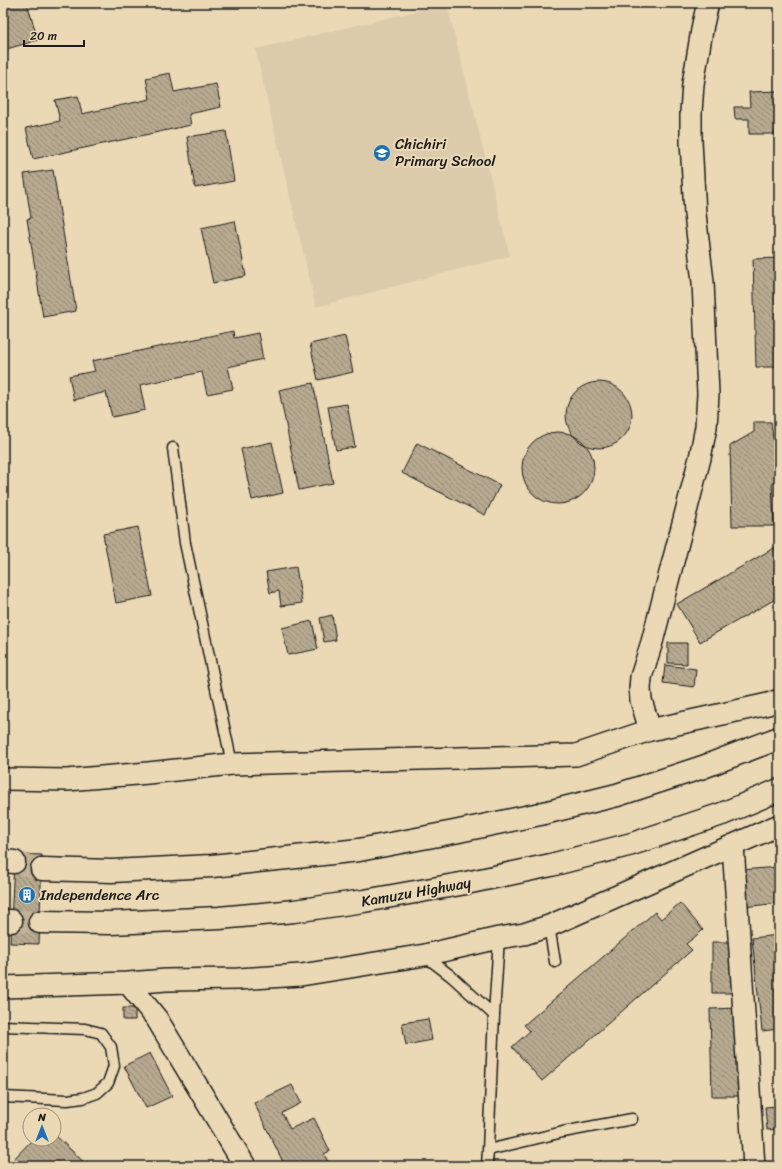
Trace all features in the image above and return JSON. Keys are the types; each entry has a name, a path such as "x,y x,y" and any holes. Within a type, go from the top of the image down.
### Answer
{"highway":[{"path":"42,870 112,871 212,866 366,848 540,814 617,795 703,767 779,738"},
{"name":"Kamuzu Highway","path":"40,922 111,923 219,918 294,911 364,901 450,886 551,865 632,844 722,814 779,790"}],"street":[{"path":"650,730 641,700 640,688 642,677 700,458 706,427 708,394 702,282 694,214 691,112 693,84 708,3"},
{"path":"3,779 67,780 232,764 576,755 650,730 768,704 779,700"},
{"path":"3,987 128,983 166,980 238,979 301,975 424,955 499,938 524,934 549,926 779,824"},
{"path":"733,845 754,1166"},
{"path":"128,983 157,1018 245,1166"}],"lane":[{"path":"172,448 185,543 232,764"},
{"path":"549,926 555,962"},
{"path":"487,1166 499,938"},
{"path":"424,955 451,976 494,1014"},
{"path":"3,1026 85,1029 100,1033 111,1047 114,1066 108,1083 97,1093 84,1098 67,1100 3,1097"},
{"path":"488,1150 563,1132 632,1119"}],"shaded area":[{"name":"Chichiri Primary School","path":"447,4 510,256 316,307 255,49"}],"building":[{"path":"3,3 27,3 38,40 3,50"},
{"path":"170,73 174,92 216,84 221,107 189,114 191,125 33,159 26,128 60,121 55,100 78,96 82,114 150,99 146,78"},
{"path":"779,91 779,134 749,134 749,119 735,119 734,107 750,107 749,92"},
{"path":"226,131 234,181 195,188 187,137"},
{"path":"53,170 76,311 43,317 27,219 31,218 24,174"},
{"path":"235,221 246,276 213,283 201,228"},
{"path":"779,258 779,367 756,367 753,259"},
{"path":"233,331 234,338 258,333 263,359 228,367 233,389 207,394 202,372 140,385 145,410 112,417 106,392 74,400 69,376 95,371 92,361"},
{"path":"345,336 353,372 318,380 310,344"},
{"path":"593,382 605,382 617,387 627,397 632,409 630,428 617,443 605,448 593,448 581,443 571,433 566,421 566,409 571,397 581,387"},
{"path":"313,383 333,483 299,490 279,390"},
{"path":"347,404 355,447 336,450 328,407"},
{"path":"754,422 771,422 773,439 779,439 779,482 772,483 774,526 732,526 730,446 754,432"},
{"path":"558,432 572,435 584,442 591,454 594,468 591,482 584,494 572,501 558,504 544,501 532,494 525,482 522,468 525,454 532,442 544,435"},
{"path":"272,442 283,493 252,500 241,449"},
{"path":"417,443 500,485 485,515 402,473"},
{"path":"138,527 152,596 116,603 103,534"},
{"path":"779,545 779,597 700,642 677,604"},
{"path":"296,567 302,603 281,606 279,591 270,593 266,572"},
{"path":"332,615 336,640 324,642 320,618"},
{"path":"312,621 318,649 288,655 282,628"},
{"path":"668,643 687,643 687,664 668,663"},
{"path":"665,665 696,669 694,687 663,683"},
{"name":"Independence Arc","path":"12,854 42,855 39,944 10,943 14,862"},
{"path":"779,867 779,903 743,907 741,870"},
{"path":"680,903 703,930 686,944 692,950 542,1081 512,1047 530,1031 524,1025 655,912 661,919"},
{"path":"779,935 779,1029 762,1031 752,938"},
{"path":"712,942 733,942 733,993 712,993"},
{"path":"123,1008 135,1008 135,1020 123,1020"},
{"path":"737,1008 740,1096 712,1096 710,1009"},
{"path":"428,1019 432,1040 406,1045 402,1023"},
{"path":"150,1053 172,1096 146,1108 124,1066"},
{"path":"292,1085 301,1103 282,1113 290,1129 314,1118 330,1151 324,1154 330,1166 285,1166 254,1103"},
{"path":"779,1106 779,1129 767,1130 765,1107"},
{"path":"62,1142 88,1166 7,1166 25,1147 62,1147"},
{"path":"601,1161 602,1166 582,1166"}],"tunnel":[{"path":"14,862 42,869"},
{"path":"11,921 40,922"}],"place":[{"name":"Chichiri Primary School","path":"382,153"},
{"name":"Independence Arc","path":"27,895"}]}
